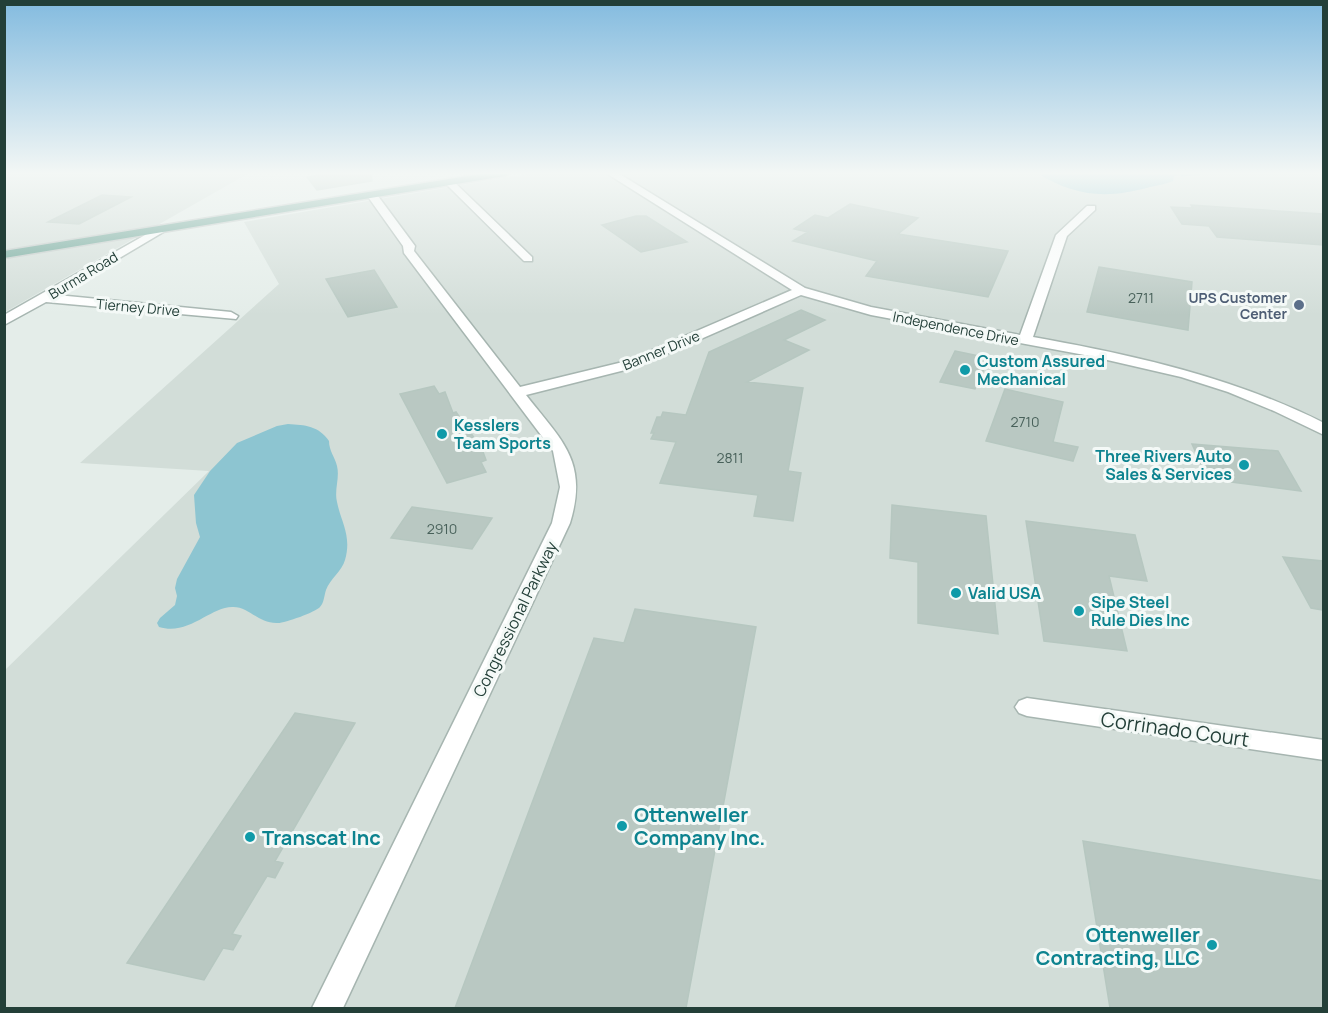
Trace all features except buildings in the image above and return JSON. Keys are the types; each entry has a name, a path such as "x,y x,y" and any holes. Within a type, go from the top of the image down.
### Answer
{"main road":[{"path":"4,255 214,220"}],"street":[{"name":"Congressional Parkway","path":"327,1008 561,523 566,510 570,485 561,451 408,250 399,248 382,220"},
{"path":"488,220 528,259"},
{"name":"Independence Drive","path":"687,220 801,291 851,307 1187,373 1261,399 1323,430"},
{"path":"1025,341 1062,235 1078,220"},
{"name":"Burma Road","path":"4,321 161,229"},
{"name":"Banner Drive","path":"516,393 632,364 801,291"},
{"name":"Tierney Drive","path":"44,298 231,316"},
{"name":"Corrinado Court","path":"1027,707 1323,750"}],"shaded area":[{"path":"5,220 166,220 5,312"},
{"path":"1323,220 1323,1008 5,1008 5,670 209,471 80,463 279,284 244,222"}],"water":[{"path":"288,424 306,426 321,432 329,441 337,466 336,498 347,536 347,551 343,564 328,586 321,605 307,614 282,623 271,623 244,609 232,607 216,611 180,628 159,627 157,623 160,618 175,605 177,579 200,537 196,523 194,495 210,471 237,443 277,426"}],"place":[{"name":"UPS Customer Center","path":"1299,305"},
{"name":"Custom Assured Mechanical","path":"965,370"},
{"name":"Kesslers Team Sports","path":"442,434"},
{"name":"Three Rivers Auto Sales & Services","path":"1244,465"},
{"name":"Valid USA","path":"956,593"},
{"name":"Sipe Steel Rule Dies Inc","path":"1079,611"},
{"name":"Ottenweller Company Inc.","path":"622,826"},
{"name":"Transcat Inc","path":"250,837"},
{"name":"Ottenweller Contracting, LLC","path":"1212,945"}]}
